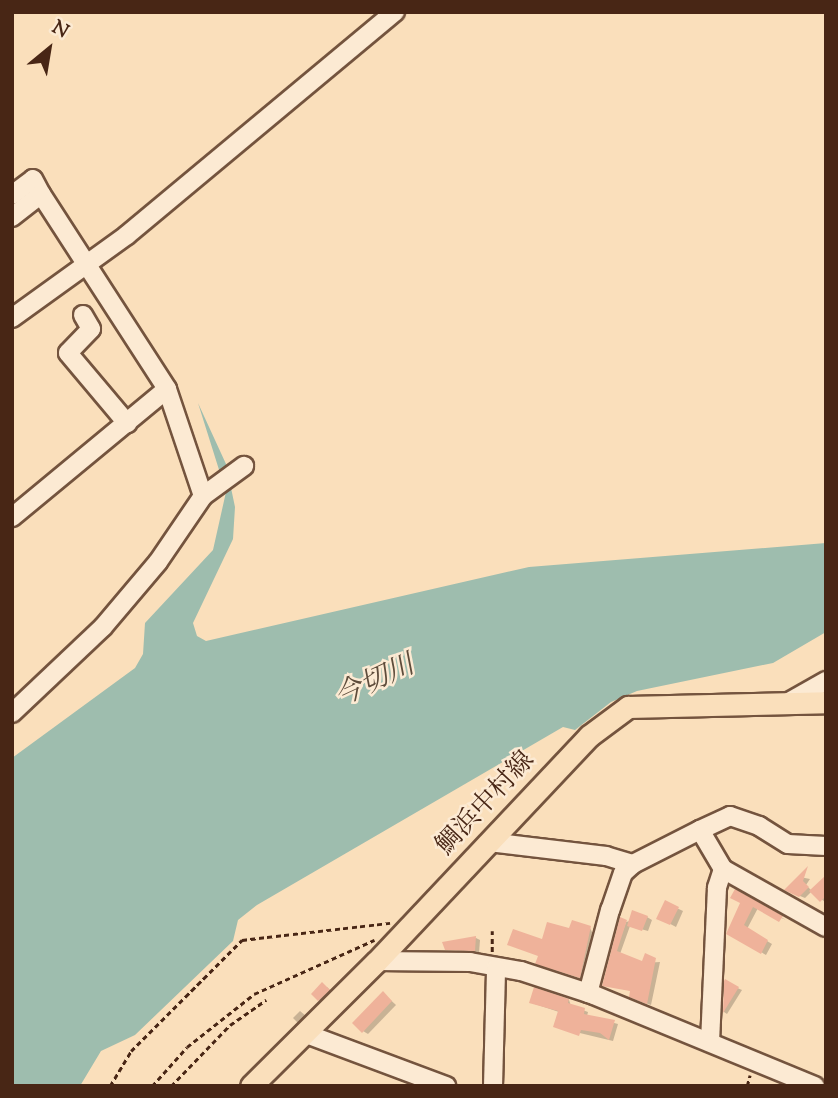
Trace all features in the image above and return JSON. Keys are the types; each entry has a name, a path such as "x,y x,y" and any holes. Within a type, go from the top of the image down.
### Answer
{"main road":[{"name":"鯛浜中村線","path":"251,1086 377,961 589,736 628,707 826,702"}],"street":[{"path":"12,318 90,265 395,12"},
{"path":"12,195 33,179 90,265 167,389 204,496"},
{"path":"12,217 41,194"},
{"path":"83,314 92,328 68,353 127,423"},
{"path":"12,517 167,389"},
{"path":"12,713 103,627 158,562 204,496 244,466"},
{"path":"789,702 826,681"},
{"path":"588,993 610,910 623,873 633,864 730,816 759,826 788,844 826,846"},
{"path":"700,830 723,869 826,927"},
{"path":"489,842 606,856 633,864"},
{"path":"709,1042 717,888 723,869"},
{"path":"377,961 470,961 588,993 815,1086"},
{"path":"493,1086 494,967"},
{"path":"304,1033 446,1086"}],"path":[{"path":"110,1086 131,1051 242,940 392,923 403,933"},
{"path":"492,931 494,967"},
{"path":"152,1086 187,1047 254,993 368,941 403,933"},
{"path":"171,1086 230,1025 266,1000"}],"water":[{"name":"今切川","path":"198,403 226,464 235,507 233,539 193,623 197,636 206,641 529,567 826,543 826,632 773,663 637,691 611,702 575,730 563,727 257,905 238,920 233,941 135,1035 101,1051 80,1086 12,1086 12,758 135,668 143,654 145,623 213,550 226,492"}],"building":[{"path":"808,866 803,881 809,887 799,897 784,890"},
{"path":"826,875 826,896 820,902 809,891"},
{"path":"735,889 783,916 779,922 753,907 744,925 768,940 761,954 726,934 740,903 730,898"},
{"path":"665,900 679,907 670,925 656,919"},
{"path":"632,910 648,916 642,931 627,926"},
{"path":"620,917 627,920 617,951 642,961 645,953 656,958 647,1004 629,997 630,991 602,986"},
{"path":"572,920 591,926 580,978 535,964 538,956 507,945 513,929 542,939 547,922 569,928"},
{"path":"476,936 475,951 445,950 442,942"},
{"path":"725,979 739,987 723,1013 724,981"},
{"path":"322,982 330,990 318,1001 311,994"},
{"path":"534,987 569,999 568,1003 585,1008 584,1014 615,1020 609,1040 600,1033 581,1030 579,1036 553,1027 558,1011 529,1003"},
{"path":"383,991 392,1001 362,1033 352,1023"}]}
